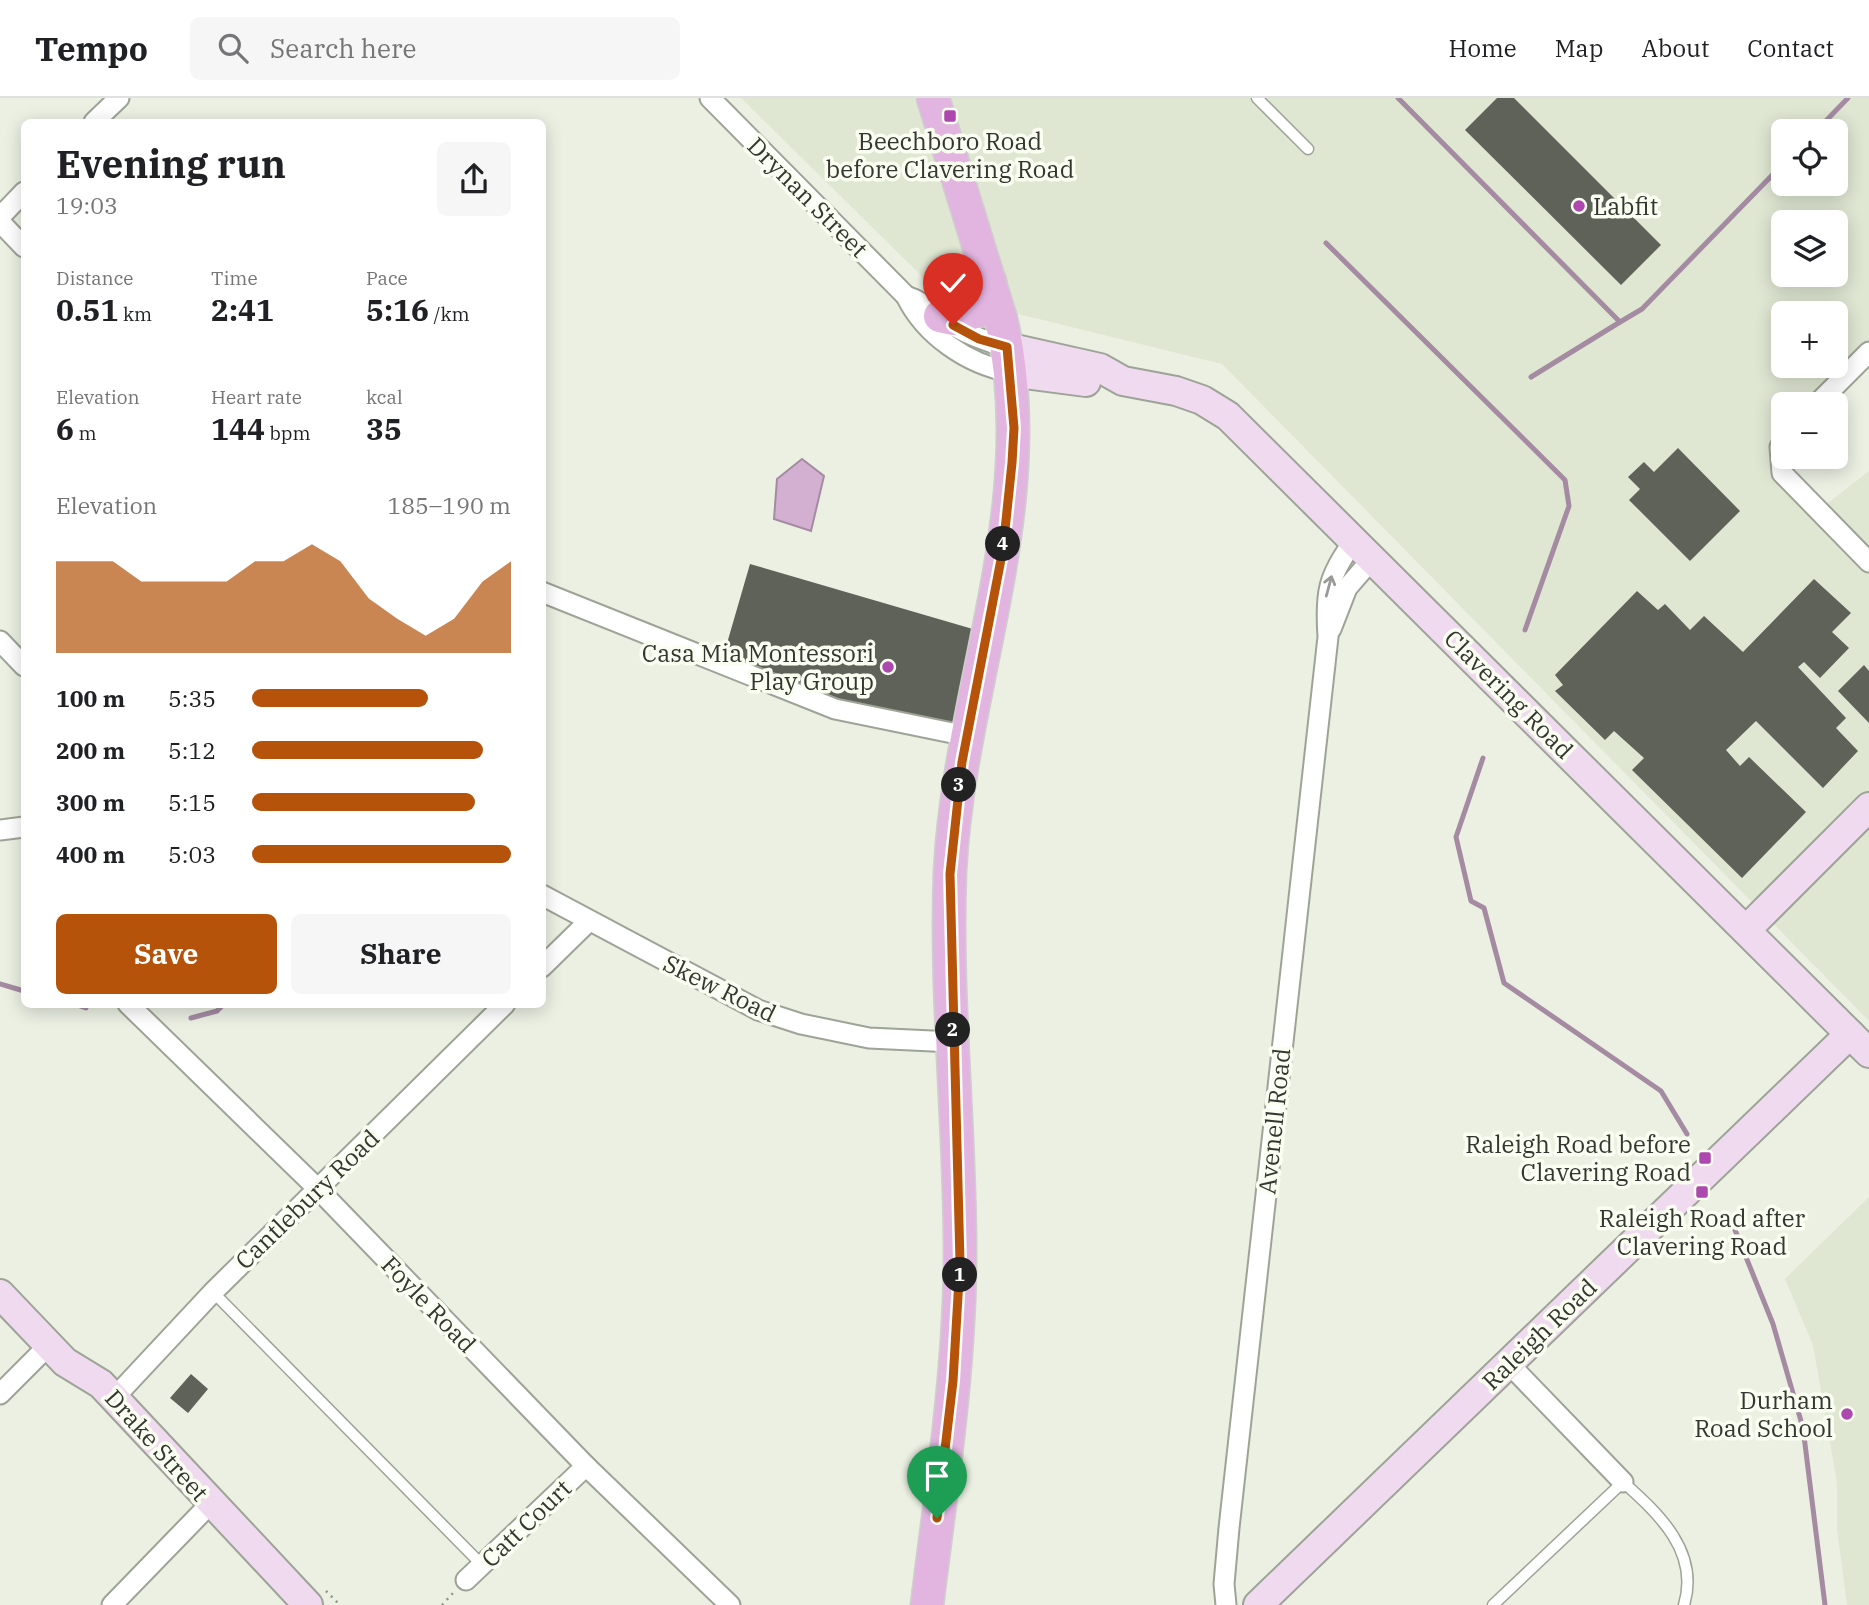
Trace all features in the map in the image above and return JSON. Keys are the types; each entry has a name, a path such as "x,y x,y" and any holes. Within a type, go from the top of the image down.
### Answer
{"main road":[{"path":"927,1605 953,1381 960,1287 950,874 967,736 1003,549 1014,428 1009,360 990,281 933,98"},
{"path":"940,316 954,319 967,317 978,311 989,293 990,281"}],"street":[{"path":"97,119 119,98"},
{"name":"Drynan Street","path":"710,98 906,296 919,316 952,349 973,360 1009,360"},
{"path":"21,195 0,219 21,244"},
{"name":"Drynan Street","path":"906,296 922,300 940,316 1009,360"},
{"path":"1829,392 1869,352"},
{"name":"Clavering Road","path":"1009,360 1100,368 1123,381 1176,391 1216,407 1247,433 1860,1044"},
{"path":"1782,469 1782,473 1869,562"},
{"name":"Avenell Road","path":"1226,1605 1224,1584 1229,1528 1328,637 1325,601 1336,565 1363,550"},
{"path":"546,594 835,709 967,736"},
{"path":"0,641 21,663"},
{"path":"1747,929 1869,807"},
{"path":"0,830 21,827"},
{"name":"Skew Road","path":"546,897 758,1010 801,1024 869,1038 953,1042"},
{"path":"546,963 589,921"},
{"name":"Foyle Road","path":"132,1008 318,1189 586,1466 730,1605"},
{"name":"Cantlebury Road","path":"114,1398 213,1292 501,1008"},
{"name":"Raleigh Road","path":"1258,1605 1508,1364 1860,1044"},
{"name":"Drake Street","path":"0,1294 65,1362 101,1384 210,1504 308,1605"},
{"path":"0,1394 50,1344"},
{"path":"1508,1364 1623,1482"},
{"name":"Catt Court","path":"466,1580 586,1466"},
{"path":"112,1605 210,1504"}],"lane":[{"path":"1257,98 1308,149"},
{"path":"213,1292 482,1565"},
{"path":"1493,1605 1623,1482 1671,1530 1683,1549 1687,1573 1685,1605"}],"shaded area":[{"path":"741,98 1869,98 1869,352 1848,373 1848,301 1771,301 1771,378 1843,378 1829,392 1771,392 1771,469 1782,469 1782,473 1819,510 1869,471 1869,1021 1222,364 941,295"},
{"path":"802,459 824,476 811,531 774,519 777,479"},
{"name":"Durham Road School","path":"1869,1197 1869,1605 1847,1605 1837,1529 1837,1483 1813,1345 1785,1279"}],"building":[{"path":"1497,98 1514,98 1661,245 1621,285 1465,130"},
{"path":"1678,448 1740,511 1690,561 1629,500 1640,489 1628,477 1644,462 1654,472"},
{"name":"Casa Mia Montessori Play Group","path":"750,564 983,632 953,732 721,664"},
{"path":"1814,579 1851,613 1832,632 1849,648 1820,678 1804,662 1798,667 1846,718 1836,728 1858,751 1823,788 1756,721 1726,750 1740,766 1749,757 1806,812 1742,878 1632,770 1644,758 1614,731 1605,740 1555,691 1563,685 1555,675 1637,591 1658,610 1665,604 1690,630 1704,616 1743,652"},
{"path":"1864,665 1869,671 1869,723 1838,691"},
{"path":"191,1374 208,1389 188,1413 170,1398"}],"waterway":[{"path":"1398,98 1620,322 1531,377"},
{"path":"1828,119 1848,98"},
{"path":"1620,322 1642,309 1771,176"},
{"path":"1326,243 1565,480 1569,506 1525,630"},
{"path":"1483,758 1456,837 1471,901 1484,908 1504,983 1661,1091 1687,1134"},
{"path":"0,984 21,990"},
{"path":"191,1018 220,1008"},
{"path":"1729,1215 1773,1324 1803,1428 1825,1605"}],"place":[{"name":"Beechboro Road before Clavering Road","path":"950,116"},
{"name":"Labfit","path":"1579,206"},
{"name":"Casa Mia Montessori Play Group","path":"888,667"},
{"name":"Raleigh Road before Clavering Road","path":"1705,1158"},
{"name":"Raleigh Road after Clavering Road","path":"1702,1192"},
{"name":"Durham Road School","path":"1847,1414"}],"route":[{"path":"937,1518 953,1381 960,1262 950,874 962,762 1003,549 1014,428 1007,347 979,339 953,325"}]}
